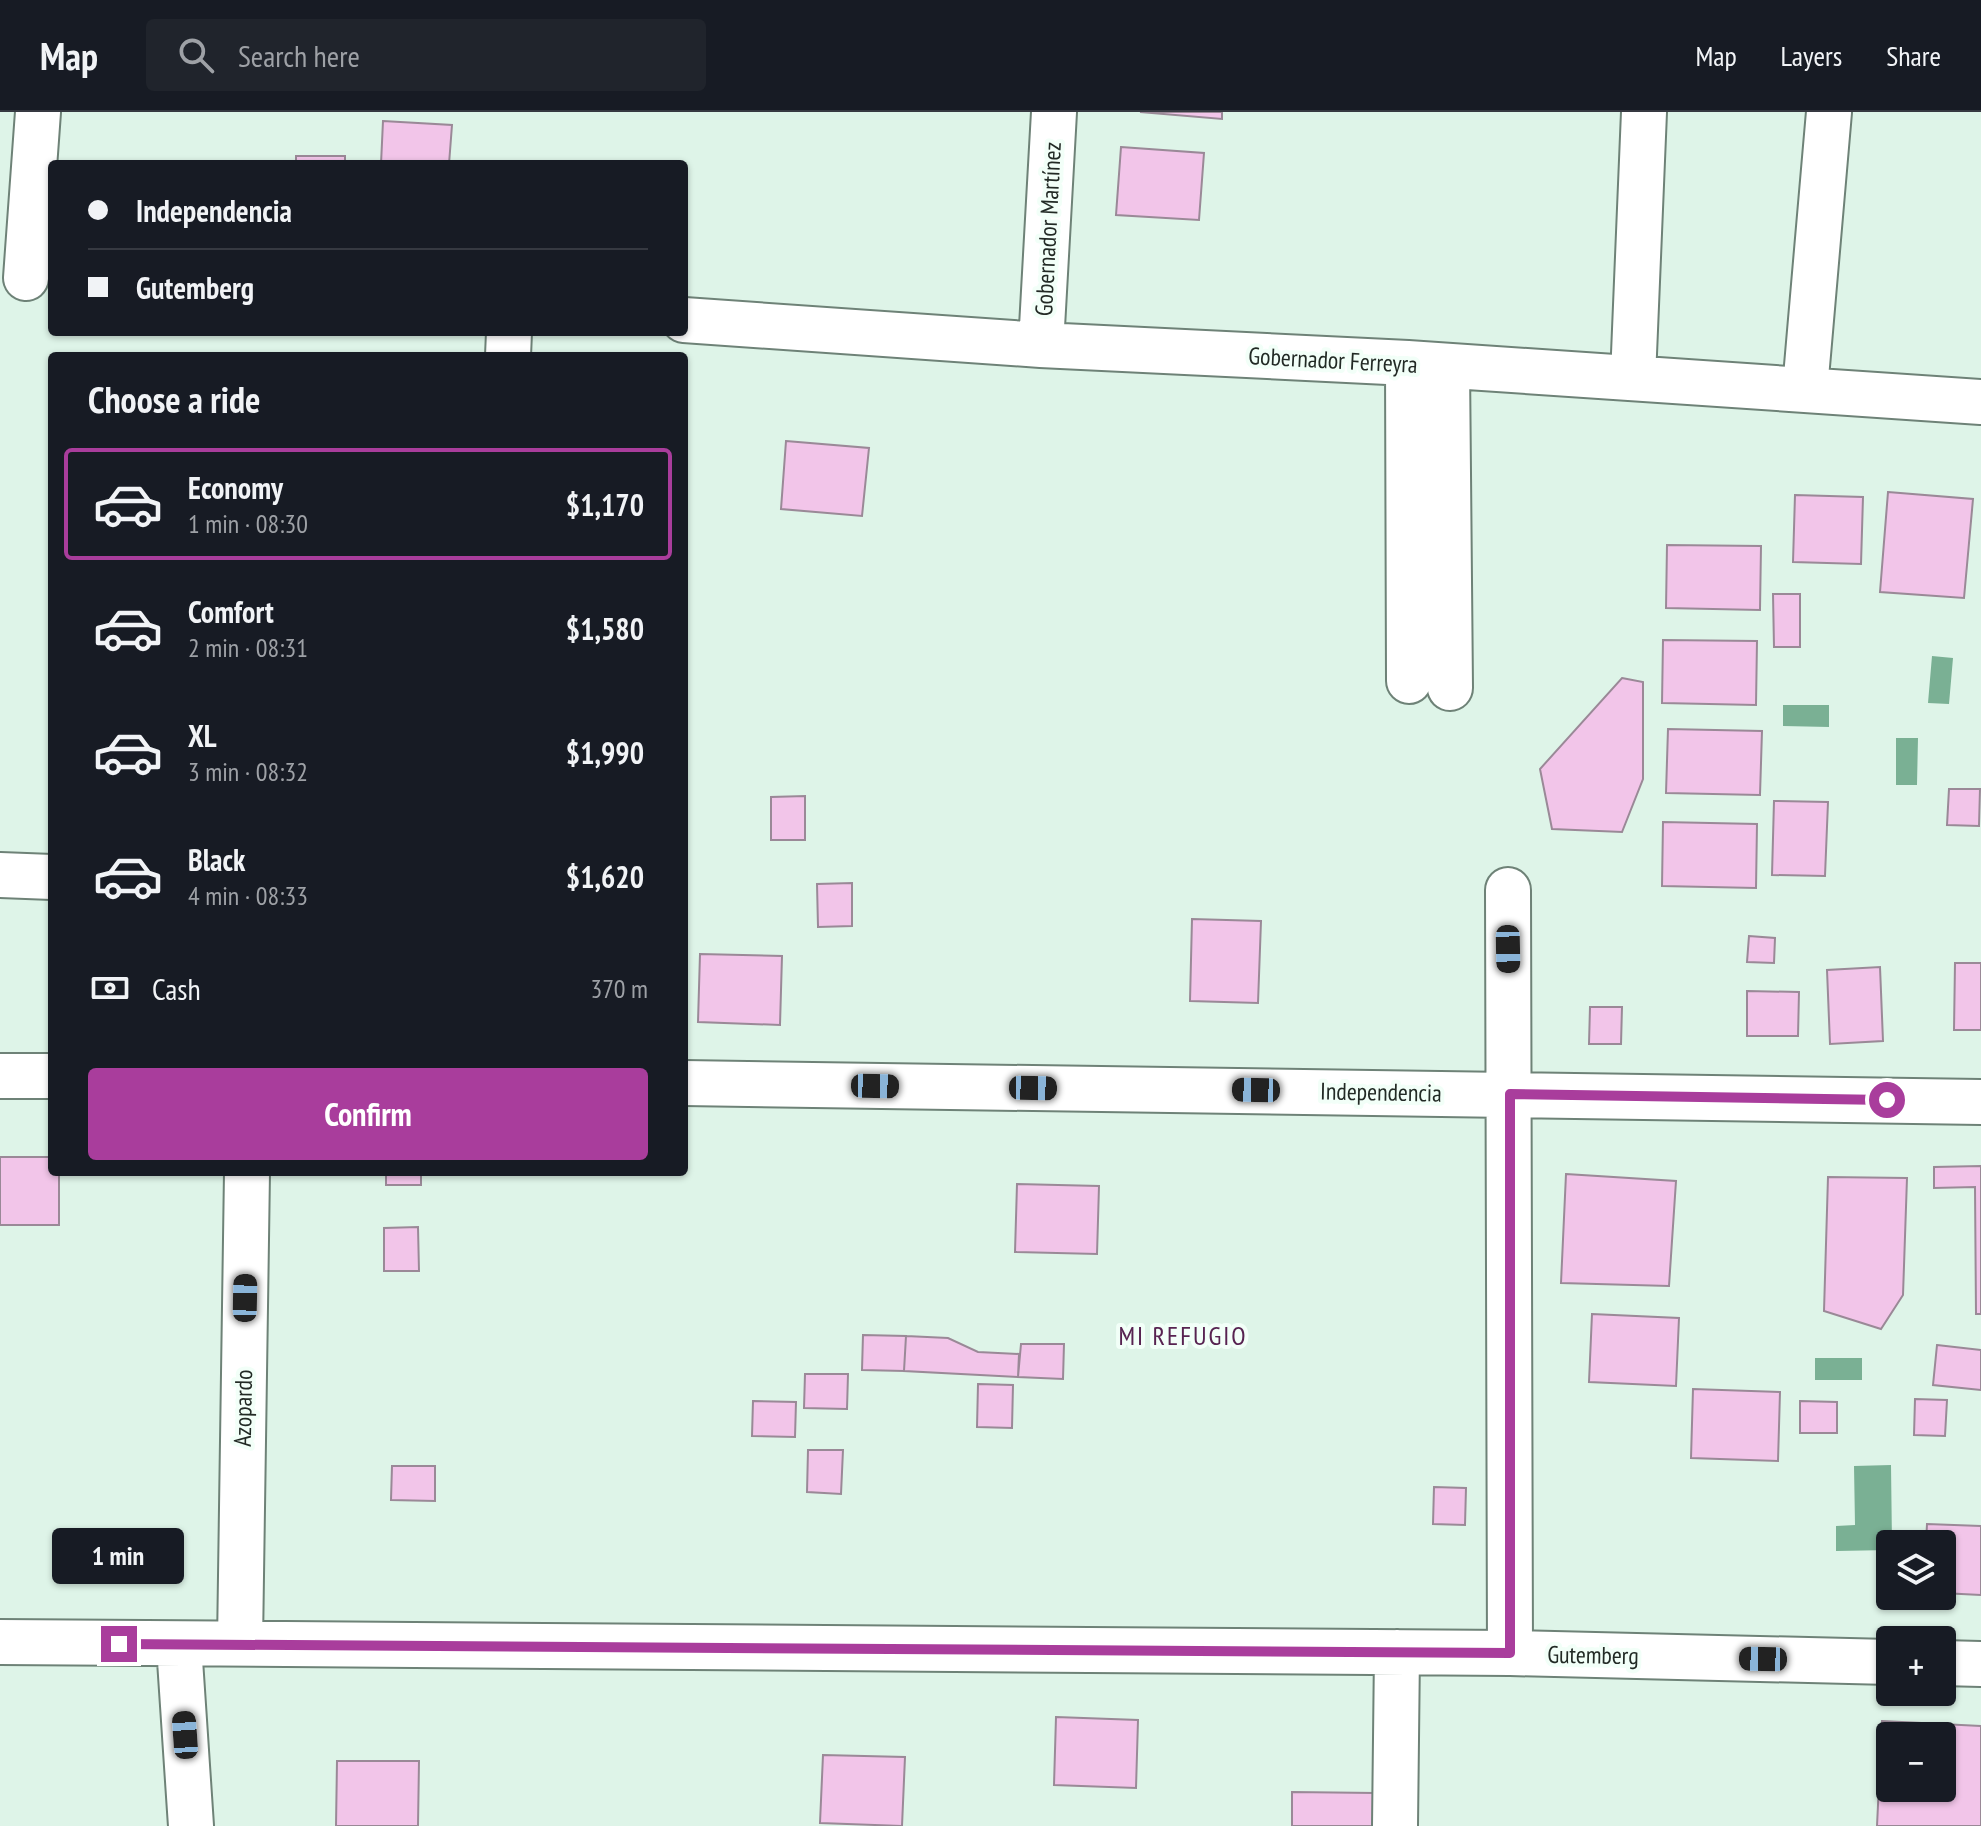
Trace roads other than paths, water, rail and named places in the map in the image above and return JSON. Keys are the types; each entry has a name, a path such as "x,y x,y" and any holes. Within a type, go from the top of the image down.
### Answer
{"street":[{"path":"26,278 38,112"},
{"name":"Gobernador Martínez","path":"1041,345 1054,112"},
{"path":"1633,378 1644,112"},
{"path":"1805,389 1829,112"},
{"name":"Gobernador Ferreyra","path":"688,320 1041,345 1427,364 1981,402"},
{"path":"1427,364 1430,685"},
{"path":"0,875 48,877"},
{"path":"1508,890 1510,1653"},
{"path":"0,1076 48,1076"},
{"name":"Independencia","path":"688,1083 1981,1102"},
{"name":"Azopardo","path":"240,1643 247,1176"},
{"name":"Gutemberg","path":"0,1642 1510,1653 1876,1662"},
{"path":"179,1645 191,1826"},
{"path":"1395,1826 1397,1652"},
{"path":"1956,1663 1981,1664"}],"district":[{"name":"MI REFUGIO","path":"1183,1335"}]}
